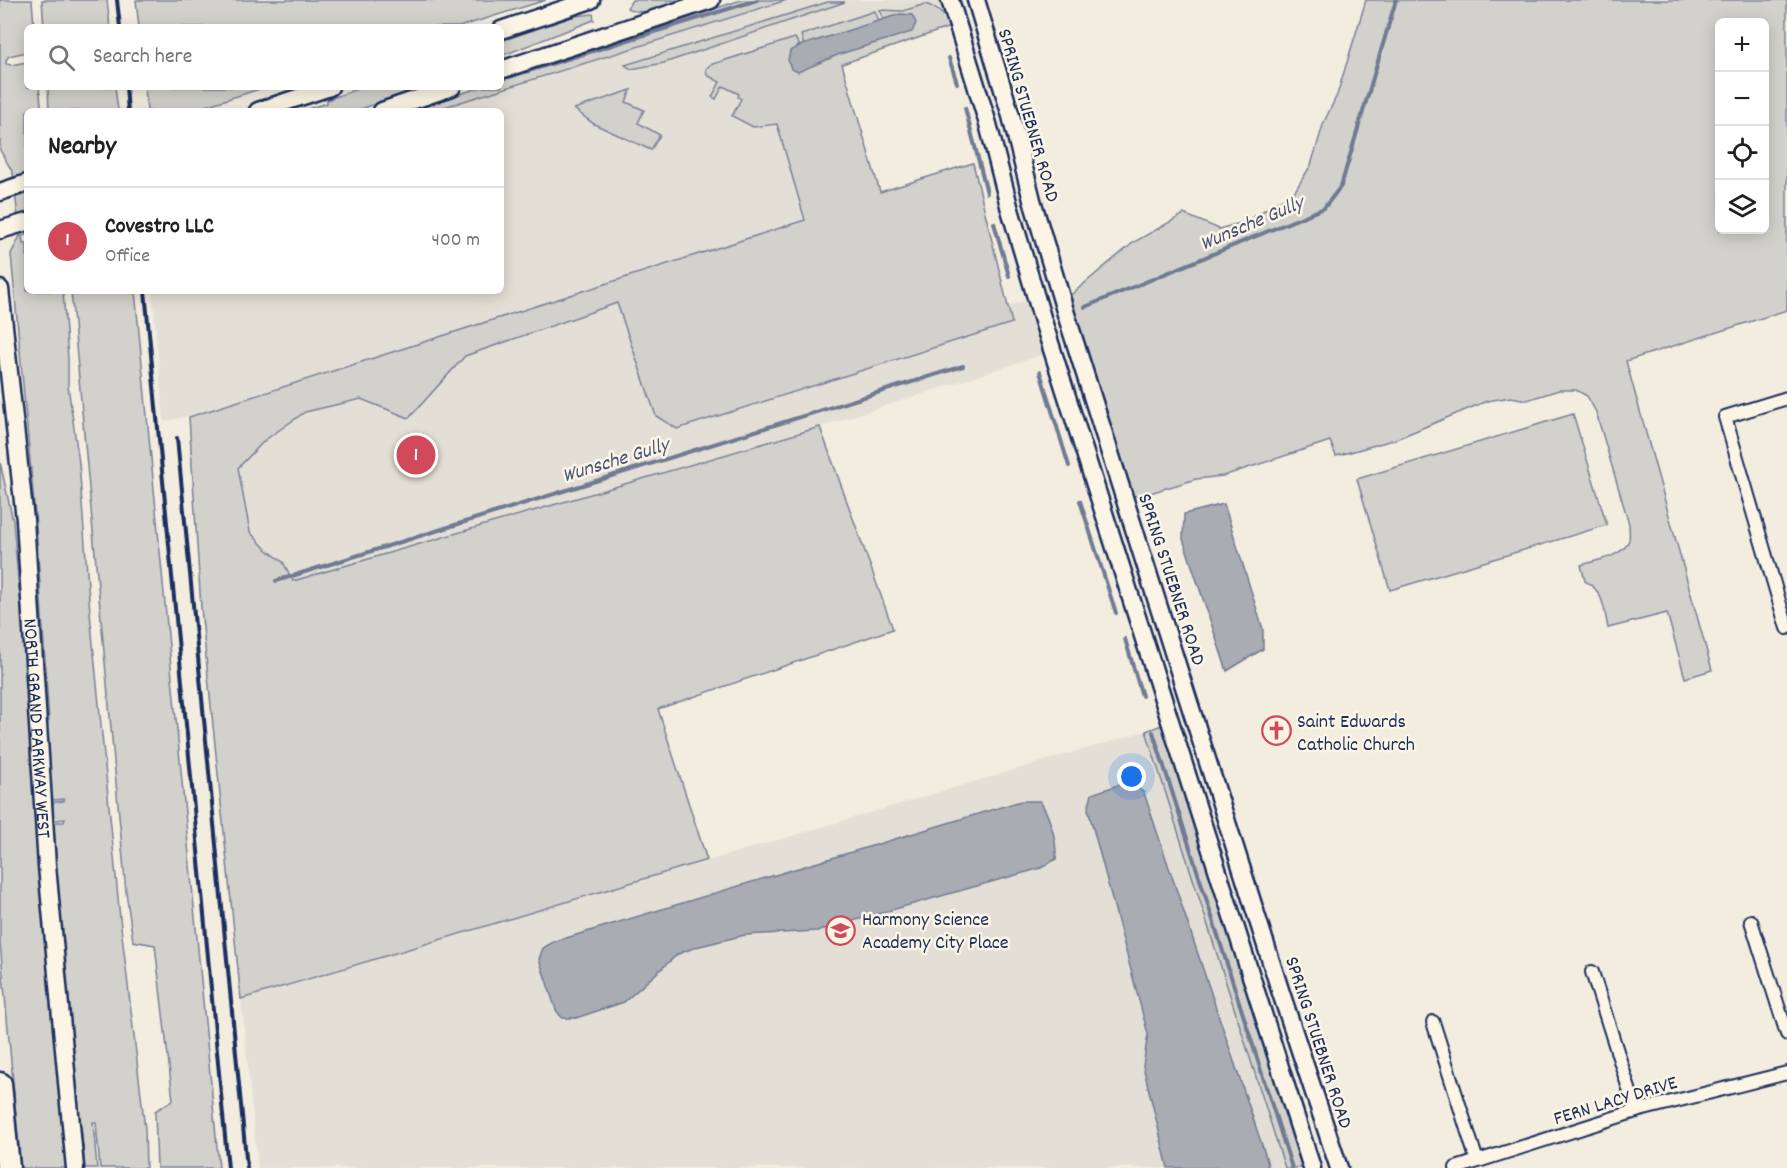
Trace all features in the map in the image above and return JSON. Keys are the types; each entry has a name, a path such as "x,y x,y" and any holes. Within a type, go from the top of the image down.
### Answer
{"highway":[{"path":"0,1084 8,1168"}],"main road":[{"path":"504,29 591,0"},
{"path":"504,69 711,0"},
{"path":"950,0 988,124 1009,207 1040,310 1312,1168"},
{"name":"SPRING STUEBNER ROAD","path":"976,0 1062,303 1281,993 1339,1168"},
{"path":"267,108 321,90"},
{"path":"391,108 443,90"},
{"name":"NORTH GRAND PARKWAY WEST","path":"0,288 25,520 47,866 75,1168"},
{"path":"1105,515 1128,508"},
{"path":"1169,714 1191,706"},
{"path":"1259,1000 1281,993"}],"street":[{"path":"1787,398 1725,417 1781,582 1787,628"},
{"path":"1751,921 1787,1034"},
{"path":"1592,972 1636,1111"},
{"path":"1433,1022 1477,1161"},
{"name":"FERN LACY DRIVE","path":"1456,1168 1636,1111 1787,1073"}],"shaded area":[{"path":"0,0 32,0 34,24 24,24 24,53 9,56 6,60 6,64 11,65 24,63 24,90 39,90 42,108 24,108 24,236 22,236 24,294 63,294 68,386 79,463 90,613 120,918 145,1129 146,1168 100,1168 96,1122 93,1122 97,1168 85,1168 81,1128 79,1128 52,824 64,822 65,819 56,820 52,817 51,805 64,801 64,799 54,800 51,797 46,722 49,721 36,525 11,254 20,236 13,173 0,150"},
{"path":"42,0 107,0 110,24 44,24"},
{"path":"136,0 546,0 469,24 139,24"},
{"path":"632,0 685,0 656,10 640,12 627,8"},
{"path":"741,0 942,0 950,27 766,88 805,220 621,279 671,418 1027,300 1045,354 820,427 261,590 222,407 164,422 152,294 504,294 504,108 419,108 472,90 504,90 504,79"},
{"path":"741,0 787,0 504,88 504,79"},
{"path":"1366,0 1787,0 1787,310 1626,361 1712,670 1685,678 1667,613 1608,628 1600,595 1585,581 1581,565 1609,557 1622,550 1629,540 1629,524 1596,412 1587,396 1576,390 1559,390 1527,400 1511,397 1487,401 1396,439 1336,456 1330,441 1223,476 1196,479 1137,497 1129,493 1067,298 1134,242 1184,214 1219,229 1247,221 1295,191 1311,165 1324,122 1337,95"},
{"path":"828,2 845,2 664,63 631,69 625,65"},
{"path":"925,4 940,12 950,27 842,64 880,192 973,163 1012,323 677,429 656,416 617,303 465,356 409,418 361,399 305,412 265,440 238,468 250,532 283,562 293,581 820,427 893,629 658,709 707,860 241,999 201,608 189,417 805,220 777,124 753,127 732,116 741,99 738,97 739,94 723,86 716,99 712,97 720,82 707,75 706,69 710,65 795,38 801,48 804,46 801,35 875,11 879,22 884,21 880,10 903,11"},
{"path":"593,14 594,20 504,55 504,40 575,16"},
{"path":"900,14 912,15 916,23 912,32 840,54 798,72 791,69 788,60 790,51 799,46"},
{"path":"48,90 115,90 118,108 49,108"},
{"path":"145,90 256,90 199,108 147,108"},
{"path":"354,90 415,90 364,108 311,108 327,103 327,100"},
{"path":"472,90 499,90 442,108 419,108"},
{"path":"631,90 626,102 644,110 638,123 660,135 651,150 594,124 574,109"},
{"path":"71,294 135,294 219,1168 157,1168 155,1111 173,1100 155,945 133,941 126,892"},
{"path":"1573,414 1607,525 1390,590 1357,479"},
{"path":"0,462 13,521 19,590 22,590 38,856 67,1168 21,1168 0,943"},
{"path":"1224,504 1263,629 1263,649 1227,671 1183,539 1184,514"},
{"path":"1162,725 1304,1168 1285,1168 1146,731"},
{"name":"Harmony Science Academy City Place","path":"1146,731 1285,1168 258,1168 241,999"},
{"path":"1129,781 1144,793 1265,1154 1268,1165 1266,1168 1168,1168 1143,1066 1148,1034 1088,809 1092,794"},
{"path":"1021,801 1040,801 1052,829 1056,859 1041,868 817,931 745,935 696,947 678,954 624,1002 576,1018 562,1018 556,1010 539,959 543,948 553,942"}],"waterway":[{"path":"509,77 757,0"},
{"name":"Wunsche Gully","path":"1085,307 1324,208 1341,186 1396,0"},
{"path":"949,58 957,83"},
{"path":"965,108 987,193"},
{"path":"994,223 1009,276"},
{"name":"Wunsche Gully","path":"276,581 963,366"},
{"path":"1040,372 1069,466"},
{"path":"1080,501 1116,613"},
{"path":"1125,639 1142,696"},
{"path":"1153,732 1292,1168"}],"railway":[{"path":"117,0 120,24"},
{"path":"126,90 128,108"},
{"path":"145,294 228,1168"},
{"path":"177,438 247,1168"}],"place":[{"name":"Covestro LLC","path":"416,455"},
{"name":"Saint Edwards Catholic Church","path":"1276,731"},
{"name":"Harmony Science Academy City Place","path":"841,930"}]}
